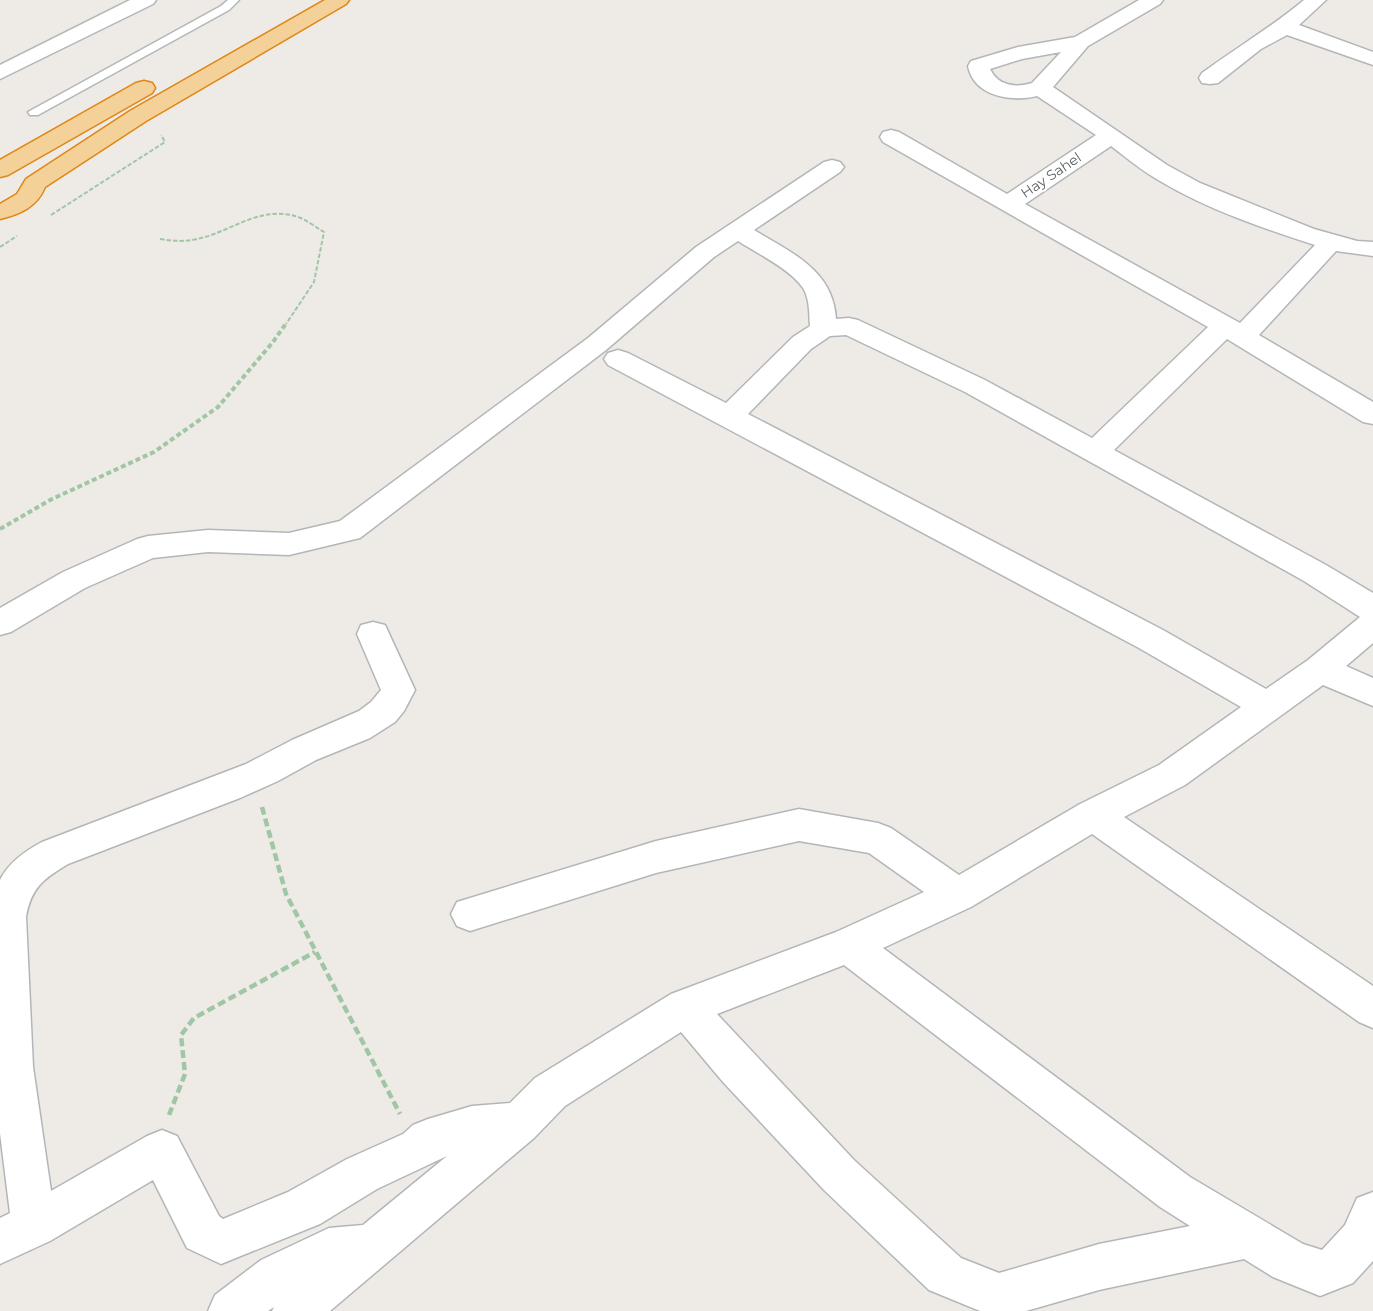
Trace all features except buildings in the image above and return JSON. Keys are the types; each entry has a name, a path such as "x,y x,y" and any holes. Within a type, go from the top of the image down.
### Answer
{"highway":[{"path":"0,171 300,0"},
{"path":"34,184 138,116 339,0"},
{"path":"0,171 22,173 34,184 33,192 26,200 0,212"}],"street":[{"path":"0,74 146,0"},
{"path":"1081,42 1018,53 979,66 982,78 1003,89 1017,93 1040,88 1081,42 1153,0"},
{"path":"1210,78 1254,45 1285,27 1316,0"},
{"path":"1285,27 1373,59"},
{"path":"1040,88 1174,180 1231,205 1330,243 1364,250 1373,249"},
{"name":"Hay Sahel","path":"1111,135 1008,204 1234,331 1373,415"},
{"path":"891,137 1008,204"},
{"path":"0,623 74,580 148,547 208,541 289,544 349,530 597,344 705,252 832,167"},
{"path":"737,230 790,264 816,286 822,307 823,329"},
{"path":"1094,452 1234,331 1330,243"},
{"path":"729,416 802,343 823,329 849,326 868,333 975,386 1315,573 1373,609"},
{"path":"618,359 1150,639 1267,706"},
{"path":"295,1311 519,1123 550,1092 685,1007 849,945 958,895 1093,816 1172,775 1208,752 1267,706 1320,669 1373,624"},
{"path":"373,634 398,690 395,699 362,726 304,750 253,777 55,853 26,871 15,886 8,903 7,918 17,1233 162,1150 203,1232 221,1242 304,1208 362,1174 418,1149 428,1140 448,1132 490,1124 519,1123"},
{"path":"1320,669 1373,693"},
{"path":"1093,816 1373,1009"},
{"path":"470,914 656,856 799,825 878,839 958,895"},
{"path":"849,945 1174,1192 1288,1261 1320,1273 1337,1267 1361,1241 1373,1214"},
{"path":"685,1007 738,1068 838,1175 945,1274 999,1296 1099,1268 1248,1236"},
{"path":"231,1311 277,1276 329,1250 369,1247"}],"lane":[{"path":"34,112 225,8 234,0"}],"path":[{"path":"46,218 165,142 155,125 138,116"},
{"path":"0,529 50,500 154,452 218,407 273,342 314,282 324,232 297,216 272,213 250,218 219,234 194,242 174,243 159,239"},
{"path":"0,247 26,231"},
{"path":"253,777 286,894 418,1149"},
{"path":"162,1150 169,1114 185,1074 181,1035 194,1018 315,952"}]}
